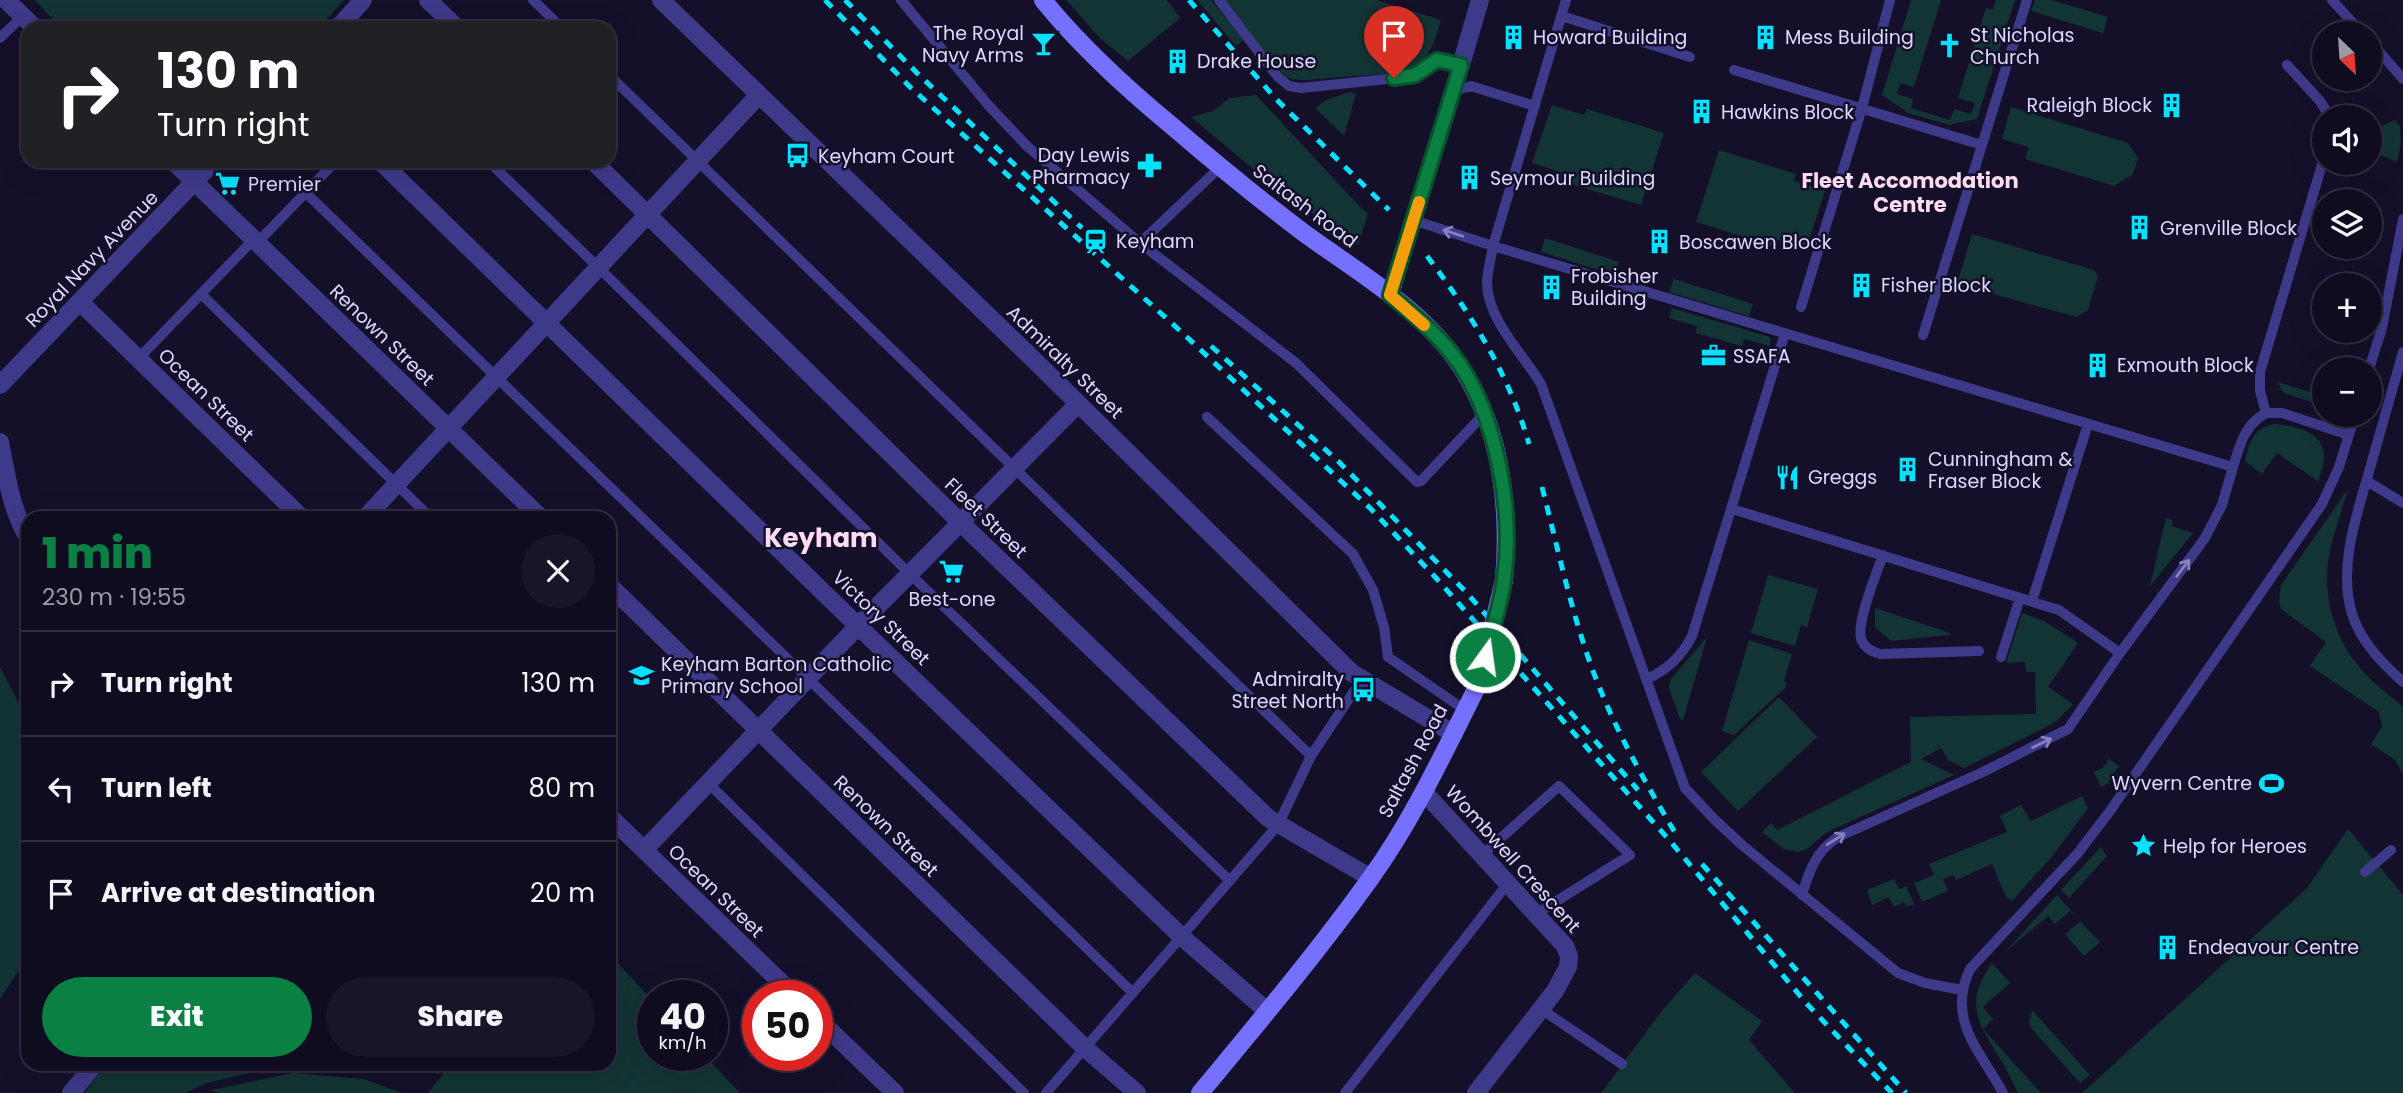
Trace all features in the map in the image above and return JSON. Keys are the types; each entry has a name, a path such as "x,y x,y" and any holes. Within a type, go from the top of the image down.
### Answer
{"main road":[{"name":"Saltash Road","path":"1044,0 1126,88 1220,167 1390,295 1452,354 1466,374 1484,414 1498,458 1507,542 1504,580 1479,683 1424,792 1371,878 1268,1011 1200,1093"}],"street":[{"path":"6,0 28,21"},
{"path":"344,21 363,0"},
{"path":"428,0 450,21"},
{"name":"Admiralty Street","path":"661,0 1352,673 1454,734"},
{"path":"1461,65 1480,0"},
{"path":"372,511 758,96"},
{"name":"Renown Street","path":"180,168 534,511"},
{"name":"Royal Navy Avenue","path":"0,384 81,303 207,168"},
{"name":"Victory Street","path":"387,168 1182,937 1268,1011"},
{"name":"Fleet Street","path":"600,168 960,522 1248,799 1278,825 1371,878"},
{"name":"Ocean Street","path":"81,303 295,511"},
{"path":"644,850 858,626 1078,404"},
{"path":"0,442 21,522"},
{"name":"Renown Street","path":"616,597 1086,1049 1138,1093"},
{"name":"Wombwell Crescent","path":"1424,792 1565,946 1569,956 1569,967 1555,991 1476,1093"},
{"name":"Ocean Street","path":"616,823 778,980"},
{"path":"833,1033 895,1093"},
{"path":"71,1093 89,1071"}],"lane":[{"path":"533,0 555,21"},
{"path":"901,0 989,106 1028,147 1140,243 1296,363 1417,482 1421,481 1484,414"},
{"path":"1219,0 1278,77 1295,88 1407,77 1415,75 1437,60 1461,65 1390,295"},
{"path":"1566,0 1493,246 1487,284 1492,308 1541,384 1685,788 1714,820 1898,973 1925,983 1962,990"},
{"path":"1801,307 1862,108 1891,0"},
{"path":"1923,335 2027,0"},
{"path":"2333,0 2351,21"},
{"path":"1562,16 1690,57"},
{"path":"0,38 21,26"},
{"path":"2382,55 2403,79"},
{"path":"2287,65 2322,105"},
{"path":"1734,69 1982,145"},
{"path":"616,82 1311,756"},
{"path":"1450,99 1460,89 1471,86 1535,106"},
{"path":"1140,243 1220,167"},
{"path":"138,359 328,168"},
{"path":"495,168 909,574 1229,880"},
{"path":"2266,413 2260,391 2260,372 2319,175"},
{"path":"305,192 1133,993"},
{"path":"2373,357 2382,328 2403,219"},
{"path":"1413,220 2233,467"},
{"path":"201,294 424,511"},
{"path":"1647,679 1685,650 1692,636 1785,333"},
{"path":"2403,352 2398,387 2367,481 2349,550 2347,582 2350,605 2358,629 2365,641 2403,682"},
{"path":"1802,895 1815,860 1828,844 1838,837 2063,733 2205,538 2222,505 2245,433 2257,418 2266,413 2282,413 2349,435"},
{"path":"1207,417 1353,554 1373,590 1384,627 1388,657 1465,710"},
{"path":"2001,657 2026,600 2088,424"},
{"path":"2003,1093 1966,1031 1961,1003 1962,990 1975,962 2085,844 2118,800 2322,505 2332,486 2351,427"},
{"path":"2367,481 2403,503"},
{"path":"1732,509 2059,610 2120,653"},
{"path":"1883,555 1859,628 1866,646 1880,654 1979,651"},
{"path":"1046,1093 1278,825 1311,756 1362,679"},
{"path":"708,783 1024,1093"},
{"path":"1482,855 1559,786 1630,855 1536,914"},
{"path":"2365,872 2391,850"},
{"path":"1345,1093 1508,883"},
{"path":"1541,1009 1622,1063"}],"green space":[{"path":"35,0 344,0 324,21 54,21"},
{"path":"1066,0 1167,0 1180,18 1128,61 1100,38"},
{"path":"1197,0 1211,0 1244,40 1236,46"},
{"path":"1224,0 1377,0 1441,20 1430,49 1422,61 1408,72 1292,79 1277,67"},
{"path":"1911,0 1941,0 1914,87 1900,83 1897,94 1913,99 1911,108 1950,120 1954,109 1971,114 1975,103 1958,98 1986,8 1993,10 1996,0 2015,0 1977,119 1949,125 1908,113 1882,95"},
{"path":"2035,0 2052,0 2108,17 2103,33 2031,11"},
{"path":"1349,92 1356,94 1344,136 1315,108 1326,100"},
{"path":"1256,95 1368,213 1358,245 1277,189 1191,117 1213,111 1230,98"},
{"path":"1552,105 1584,115 1587,109 1664,133 1641,205 1558,180 1560,172 1532,163"},
{"path":"2011,107 2128,143 2138,158 2133,174 2114,186 2025,159 2029,147 2002,139"},
{"path":"2395,120 2400,126 2401,143 2397,162 2382,156 2382,126"},
{"path":"1719,150 1796,174 1794,181 1825,191 1806,249 1777,240 1774,246 1696,222"},
{"path":"1972,234 2094,270 2098,276 2088,310 2076,317 1957,284"},
{"path":"1545,238 1619,262 1615,275 1541,252"},
{"path":"1674,279 1753,304 1749,316 1669,292"},
{"path":"1672,308 1770,337 1770,346 1744,339 1742,346 1696,333 1697,326 1669,318"},
{"path":"2277,382 2312,392 2312,402 2284,393"},
{"path":"2274,424 2307,432 2320,442 2324,459 2318,481 2277,453 2262,474 2245,461 2256,433"},
{"path":"2348,489 2329,556 2329,598 2336,627 2348,652 2378,686 2403,707 2403,774 2395,760 2371,744 2382,727 2379,712 2310,666 2326,642 2281,609 2279,600 2281,585"},
{"path":"2166,518 2173,520 2171,526 2193,533 2150,586"},
{"path":"1768,575 1818,589 1807,627 1801,625 1795,646 1751,633"},
{"path":"1875,608 1950,635 1891,641 1875,627"},
{"path":"2022,613 2044,621 2078,643 2048,687 2073,704 2054,723 1964,768 1948,760 1941,748 1921,759 1954,775 1827,832 1807,849 1797,852 1784,849 1762,832 1771,823 1777,830 1911,762 1910,717 2036,714 2035,672 2026,672 2025,662 2006,663"},
{"path":"1707,637 1682,720 1669,688 1670,680"},
{"path":"1749,640 1792,654 1784,681 1787,683 1785,688 1734,735 1722,731"},
{"path":"0,667 21,707 21,967 0,999"},
{"path":"1779,697 1817,737 1738,811 1701,772"},
{"path":"2109,759 2119,766 2108,783 2101,787 2094,772 2103,768"},
{"path":"2082,796 2088,808 2054,854 2012,901 2006,897 1992,864 1956,880 1953,875 1943,879 1948,891 1922,902 1914,883 1934,875 1929,864 2007,832 2000,816 2021,805 2031,821"},
{"path":"2348,829 2403,895 2403,1093 2082,1093 2307,888"},
{"path":"2101,847 2107,856 2069,898 2061,890"},
{"path":"1894,879 1899,889 1906,886 1914,904 1906,907 1904,902 1894,907 1889,897 1872,905 1867,890"},
{"path":"2057,895 2076,916 2070,911 2055,924 2048,916 2005,952"},
{"path":"2080,921 2100,942 2084,956 2065,934"},
{"path":"616,961 637,984 637,1071 719,1071 740,1093 428,1093 445,1071 616,1071"},
{"path":"1992,963 2010,983 1983,1007 1993,1019 1983,1029 2041,1093 2018,1093 1983,1030 1976,1009 1976,999"},
{"path":"1695,973 1762,1021 1749,1040 1795,1093 1601,1093 1661,1012"},
{"path":"2032,1010 2090,1075 2080,1083 2031,1028 2029,1022"},
{"path":"101,1071 258,1071 207,1083 185,1093 84,1093"},
{"path":"293,1073 364,1079 402,1093 218,1093 211,1090"}],"railway":[{"path":"825,0 909,86 1176,327 1371,509 1436,578 1670,841 1807,1004 1892,1093"},
{"path":"845,0 919,75 1082,228"},
{"path":"1189,0 1276,99 1389,210"},
{"path":"1427,256 1459,300 1500,369 1529,444"},
{"path":"1211,346 1338,461 1466,592 1638,790"},
{"path":"1542,487 1574,611 1598,684 1625,742 1677,836"},
{"path":"1702,864 1906,1093"}],"slow traffic":[{"path":"1419,202 1390,295 1424,325"}],"place":[{"name":"Howard Building","path":"1513,37"},
{"name":"Mess Building","path":"1765,37"},
{"name":"The Royal Navy Arms","path":"1044,44"},
{"name":"St Nicholas Church","path":"1950,46"},
{"name":"Drake House","path":"1177,61"},
{"name":"Raleigh Block","path":"2172,105"},
{"name":"Hawkins Block","path":"1701,112"},
{"name":"Keyham Court","path":"798,156"},
{"name":"Day Lewis Pharmacy","path":"1150,166"},
{"name":"Seymour Building","path":"1470,178"},
{"name":"Premier","path":"228,184"},
{"name":"Grenville Block","path":"2140,228"},
{"name":"Keyham","path":"1096,241"},
{"name":"Boscawen Block","path":"1659,242"},
{"name":"Fisher Block","path":"1861,285"},
{"name":"Frobisher Building","path":"1551,287"},
{"name":"SSAFA","path":"1713,356"},
{"name":"Exmouth Block","path":"2097,365"},
{"name":"Cunningham & Fraser Block","path":"1908,470"},
{"name":"Greggs","path":"1788,477"},
{"name":"Best-one","path":"952,571"},
{"name":"Keyham Barton Catholic Primary School","path":"641,675"},
{"name":"Admiralty Street North","path":"1364,690"},
{"name":"Wyvern Centre","path":"2272,783"},
{"name":"Help for Heroes","path":"2143,846"},
{"name":"Endeavour Centre","path":"2168,947"}],"district":[{"name":"Fleet Accomodation Centre","path":"1910,192"},
{"name":"Keyham","path":"821,538"}],"route":[{"path":"1394,78 1415,75 1437,60 1461,65 1390,295 1452,354 1476,394 1492,435 1498,458 1507,542 1504,580 1485,657"}]}
